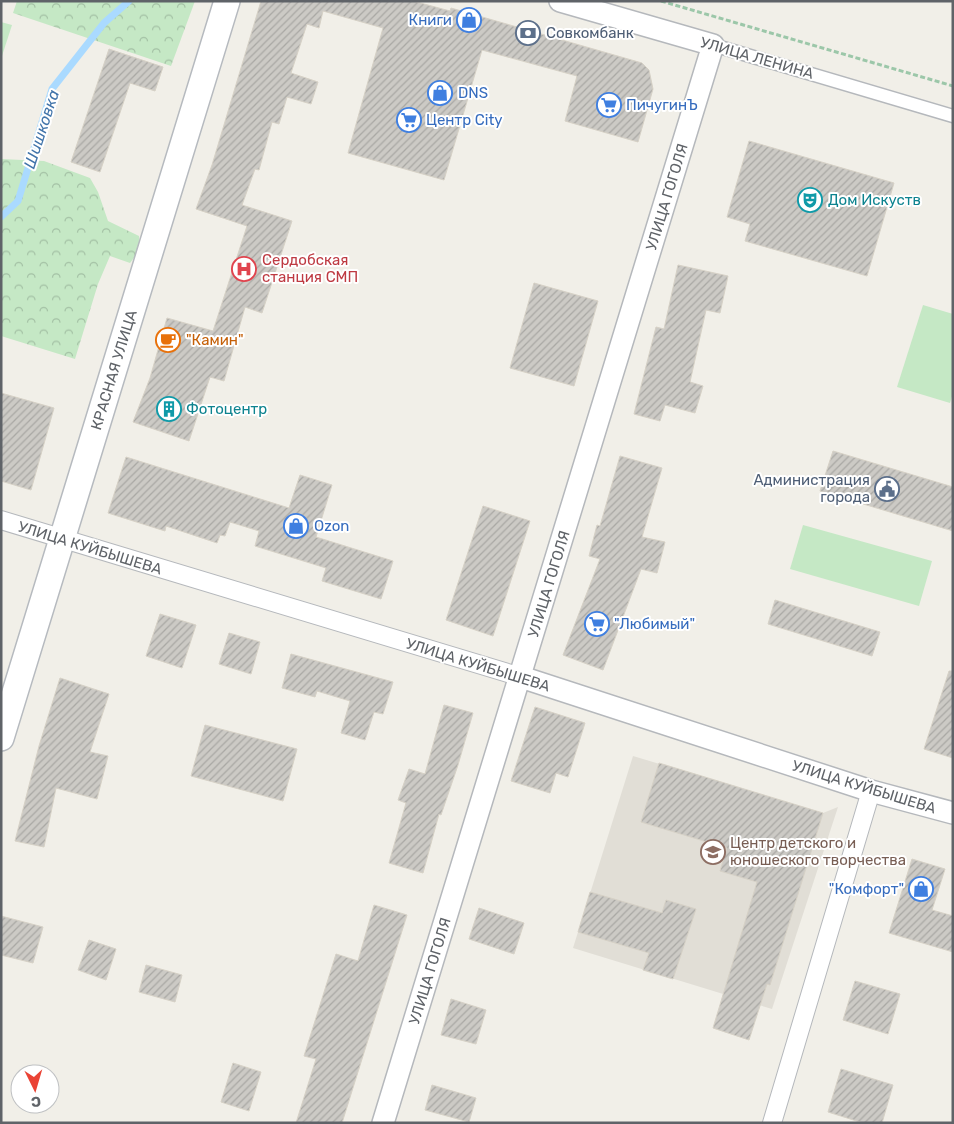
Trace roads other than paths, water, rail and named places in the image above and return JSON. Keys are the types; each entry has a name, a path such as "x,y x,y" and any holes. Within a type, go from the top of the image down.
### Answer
{"main road":[{"name":"КРАСНАЯ УЛИЦА","path":"1,738 227,1"}],"street":[{"name":"УЛИЦА ЛЕНИНА","path":"560,1 953,116"},
{"name":"УЛИЦА ГОГОЛЯ","path":"384,1123 713,46"},
{"name":"УЛИЦА КУЙБЫШЕВА","path":"1,520 61,540 520,677 871,791 953,813"},
{"path":"772,1123 871,791"}],"waterway":[{"name":"Шишковка","path":"1,217 18,201 52,89 104,23 129,1"}],"place":[{"name":"Книги","path":"469,20"},
{"name":"Совкомбанк","path":"528,33"},
{"name":"DNS","path":"440,93"},
{"name":"ПичугинЪ","path":"609,105"},
{"name":"Центр City","path":"409,120"},
{"name":"Дом Искуств","path":"810,200"},
{"name":"Сердобская станция СМП","path":"244,269"},
{"name":"\"Камин\"","path":"168,340"},
{"name":"Фотоцентр","path":"169,409"},
{"name":"Администрация города","path":"887,489"},
{"name":"Ozon","path":"296,526"},
{"name":"\"Любимый\"","path":"597,624"},
{"name":"Центр детского и юношеского творчества","path":"713,852"},
{"name":"\"Комфорт\"","path":"921,889"}]}
